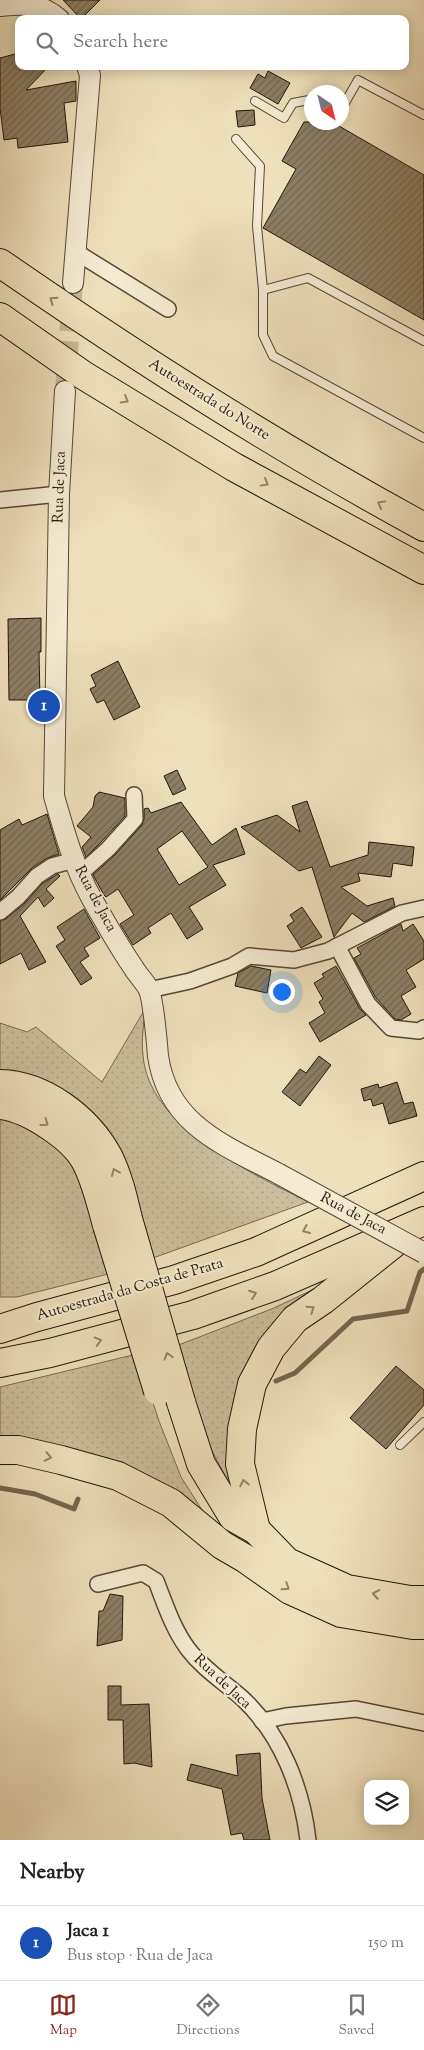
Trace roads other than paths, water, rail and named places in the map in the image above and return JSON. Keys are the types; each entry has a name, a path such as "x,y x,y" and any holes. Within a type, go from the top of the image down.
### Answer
{"highway":[{"name":"Autoestrada do Norte","path":"0,263 93,327 255,431 424,527"},
{"path":"0,317 83,375 234,467 424,570"},
{"path":"0,1084 30,1089 59,1104 88,1128 108,1156 120,1184 118,1222"},
{"path":"0,1105 41,1119 72,1145 85,1160 118,1222 172,1405 184,1466 203,1503 246,1559"},
{"name":"Autoestrada da Costa de Prata","path":"0,1329 37,1317 174,1280 256,1252 424,1176"},
{"path":"256,1530 240,1464 242,1429 252,1384 267,1355 295,1319 330,1295 421,1223"},
{"path":"0,1363 50,1353 193,1316 275,1286 421,1223"},
{"path":"0,1311 37,1317"},
{"path":"172,1405 201,1464 233,1517 256,1530 287,1562 347,1589 410,1600 424,1600"},
{"path":"0,1450 18,1450 118,1476 171,1503 222,1545 246,1559 290,1590 341,1613 413,1625 424,1625"}],"street":[{"path":"0,6 25,4 47,9 54,15"},
{"path":"73,283 90,75 88,70"},
{"path":"76,252 168,309"},
{"name":"Rua de Jaca","path":"65,391 59,494 54,796 77,867 91,897 133,968 149,990 160,1065 170,1096 191,1122 211,1138 424,1253"},
{"path":"0,500 59,494"},
{"path":"0,912 18,897 37,876 52,866 77,867 108,848 135,819 134,795"},
{"path":"149,990 190,981 232,966 249,956 294,960 328,951 402,913 424,908"},
{"path":"337,946 368,1004 391,1028 419,1031 424,1028"},
{"name":"Rua de Jaca","path":"98,1584 143,1573 156,1580 171,1620 188,1650 243,1699 274,1736 298,1787 308,1840"},
{"path":"262,1721 286,1716 356,1709 424,1723"}],"lane":[{"path":"349,96 358,80 424,115"},
{"path":"255,101 284,118 293,103 304,101"},
{"path":"236,139 260,166 257,226 263,335 273,356 424,438"},
{"path":"262,290 308,278 424,341"},
{"path":"400,1445 424,1422"}],"waterway":[{"path":"276,1381 295,1373 353,1319 407,1311 420,1272 424,1269"},
{"path":"0,1488 35,1494 74,1509 78,1499"}],"tunnel":[{"path":"65,391 73,283"}],"place":[{"name":"Jaca 1","path":"44,706"}]}
